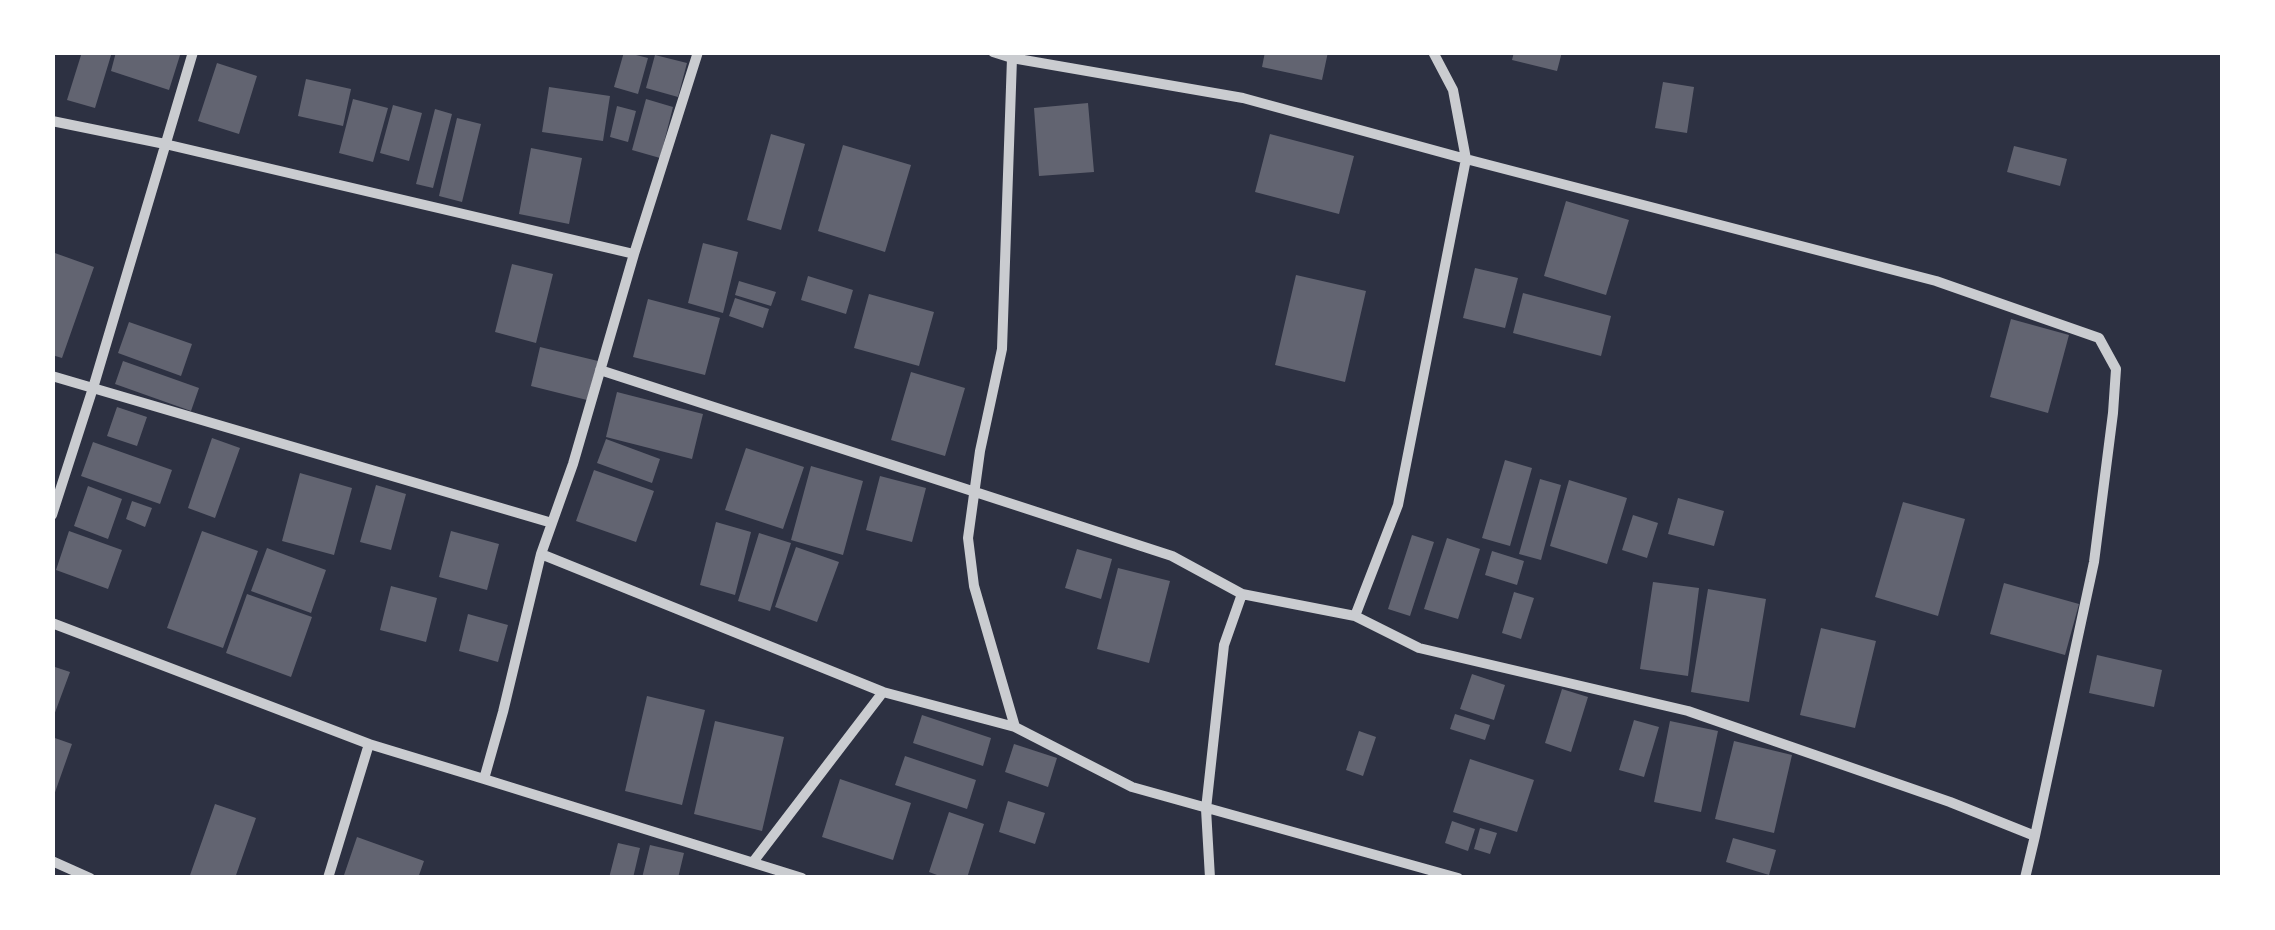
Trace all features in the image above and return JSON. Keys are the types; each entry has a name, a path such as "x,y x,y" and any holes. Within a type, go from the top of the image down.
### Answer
{"street":[{"path":"52,515 193,52"},
{"path":"484,779 541,554 573,464 698,52"},
{"path":"993,52 1243,98 1466,160 1936,281 2099,338 2116,369 2094,562 2025,878"},
{"path":"1354,616 1398,505 1466,160 1453,90 1433,52"},
{"path":"1012,58 1002,349 980,452 968,538 974,586 1015,727"},
{"path":"52,121 634,254"},
{"path":"600,370 1172,556 1242,594 1354,616 1420,648 1688,710 2036,836"},
{"path":"52,376 552,522"},
{"path":"541,554 884,692 1015,727 1132,787 1458,878"},
{"path":"1210,878 1206,809 1224,644 1242,594"},
{"path":"52,623 369,744 802,878"},
{"path":"752,862 884,692"},
{"path":"328,878 369,744"},
{"path":"52,862 90,878"}],"building":[{"path":"82,52 112,52 95,108 67,100"},
{"path":"116,52 181,52 169,90 111,71"},
{"path":"624,52 648,58 638,94 614,87"},
{"path":"1265,52 1328,52 1322,80 1262,67"},
{"path":"1514,52 1562,52 1557,71 1512,60"},
{"path":"655,55 687,63 678,97 646,88"},
{"path":"217,63 257,76 239,134 198,121"},
{"path":"306,79 351,89 343,126 298,116"},
{"path":"1663,82 1694,87 1687,133 1655,128"},
{"path":"549,87 610,96 603,141 542,132"},
{"path":"353,99 388,108 373,162 339,153"},
{"path":"646,99 673,107 660,158 632,150"},
{"path":"1088,103 1094,172 1039,176 1034,108"},
{"path":"393,105 422,113 409,161 380,153"},
{"path":"617,106 636,111 628,142 610,137"},
{"path":"435,109 452,114 433,188 416,184"},
{"path":"457,118 481,124 462,202 439,196"},
{"path":"771,134 805,144 781,230 747,220"},
{"path":"1270,134 1354,156 1339,214 1255,192"},
{"path":"843,145 911,165 885,252 818,231"},
{"path":"2014,146 2067,159 2060,186 2007,172"},
{"path":"531,148 582,158 569,224 519,214"},
{"path":"1566,201 1629,220 1606,295 1544,276"},
{"path":"703,243 738,252 723,313 688,303"},
{"path":"52,252 94,267 62,358 52,355"},
{"path":"512,264 553,274 536,343 495,332"},
{"path":"1475,268 1518,278 1505,328 1463,318"},
{"path":"1296,275 1366,291 1345,382 1275,365"},
{"path":"808,276 853,290 846,314 801,300"},
{"path":"739,281 776,292 771,306 735,295"},
{"path":"1523,293 1611,316 1601,356 1513,333"},
{"path":"869,294 934,312 919,366 854,348"},
{"path":"735,298 769,309 763,328 729,316"},
{"path":"648,299 720,318 705,375 633,357"},
{"path":"2011,319 2069,335 2048,413 1990,397"},
{"path":"129,322 192,344 181,376 118,353"},
{"path":"540,347 598,361 587,400 531,386"},
{"path":"123,361 199,388 191,411 115,384"},
{"path":"911,372 965,388 945,456 891,440"},
{"path":"617,392 703,414 692,459 606,437"},
{"path":"117,407 147,417 137,446 107,436"},
{"path":"212,438 240,448 215,518 188,508"},
{"path":"606,439 660,459 652,483 597,463"},
{"path":"93,442 172,470 160,504 81,476"},
{"path":"746,448 804,467 783,529 725,510"},
{"path":"1505,460 1532,468 1510,546 1482,538"},
{"path":"811,466 863,481 843,555 791,540"},
{"path":"594,470 654,491 636,542 576,521"},
{"path":"300,473 352,488 334,555 282,541"},
{"path":"880,476 926,488 912,542 866,530"},
{"path":"1540,479 1561,485 1541,560 1519,554"},
{"path":"1569,480 1627,498 1607,564 1550,546"},
{"path":"376,485 406,494 391,550 360,542"},
{"path":"88,486 122,499 108,539 74,526"},
{"path":"1678,498 1724,511 1714,546 1668,534"},
{"path":"132,501 152,508 145,527 126,519"},
{"path":"1903,502 1965,519 1938,616 1875,597"},
{"path":"1633,515 1658,523 1647,558 1622,550"},
{"path":"716,522 751,532 735,595 700,585"},
{"path":"69,531 122,550 108,589 56,570"},
{"path":"202,531 258,551 223,648 167,628"},
{"path":"451,531 499,544 487,590 439,577"},
{"path":"759,533 791,543 770,611 738,601"},
{"path":"1412,535 1434,542 1410,616 1388,609"},
{"path":"1447,538 1480,549 1458,619 1424,609"},
{"path":"796,547 839,562 817,622 775,607"},
{"path":"267,548 326,570 311,613 251,591"},
{"path":"1077,549 1112,559 1101,599 1065,588"},
{"path":"1492,551 1524,561 1517,585 1485,575"},
{"path":"1118,568 1170,581 1149,663 1097,649"},
{"path":"1653,582 1699,588 1688,676 1640,669"},
{"path":"2004,583 2079,604 2065,655 1990,634"},
{"path":"391,586 437,598 426,642 380,630"},
{"path":"1708,589 1766,599 1749,702 1691,692"},
{"path":"1514,592 1534,598 1521,639 1502,633"},
{"path":"247,594 312,617 291,677 226,653"},
{"path":"468,614 508,625 498,662 459,651"},
{"path":"1821,628 1876,641 1855,728 1800,715"},
{"path":"2097,655 2162,670 2154,707 2089,693"},
{"path":"52,666 70,672 53,718 52,718"},
{"path":"1472,674 1505,685 1494,720 1460,709"},
{"path":"1562,689 1588,697 1571,752 1545,743"},
{"path":"647,696 705,710 682,805 625,791"},
{"path":"1455,714 1490,725 1485,740 1450,729"},
{"path":"922,715 991,738 983,766 913,743"},
{"path":"1634,720 1659,727 1644,777 1619,770"},
{"path":"715,721 784,737 762,831 694,814"},
{"path":"1670,721 1718,731 1701,812 1654,802"},
{"path":"1359,731 1376,737 1363,776 1346,770"},
{"path":"52,737 72,744 53,798 52,798"},
{"path":"1734,741 1792,755 1774,833 1715,819"},
{"path":"1014,744 1057,758 1048,787 1005,772"},
{"path":"905,756 976,780 967,809 895,785"},
{"path":"1470,759 1534,780 1517,832 1453,812"},
{"path":"840,779 911,803 893,860 822,837"},
{"path":"1008,801 1045,813 1035,844 999,832"},
{"path":"215,804 256,818 235,878 189,878"},
{"path":"949,812 984,824 967,878 945,878 929,872"},
{"path":"1452,821 1475,829 1468,851 1445,843"},
{"path":"1480,828 1497,833 1490,854 1474,849"},
{"path":"357,837 424,861 418,878 343,878"},
{"path":"1733,838 1776,850 1769,875 1726,862"},
{"path":"618,843 640,848 633,878 609,878"},
{"path":"650,845 684,853 678,878 642,878"}]}
